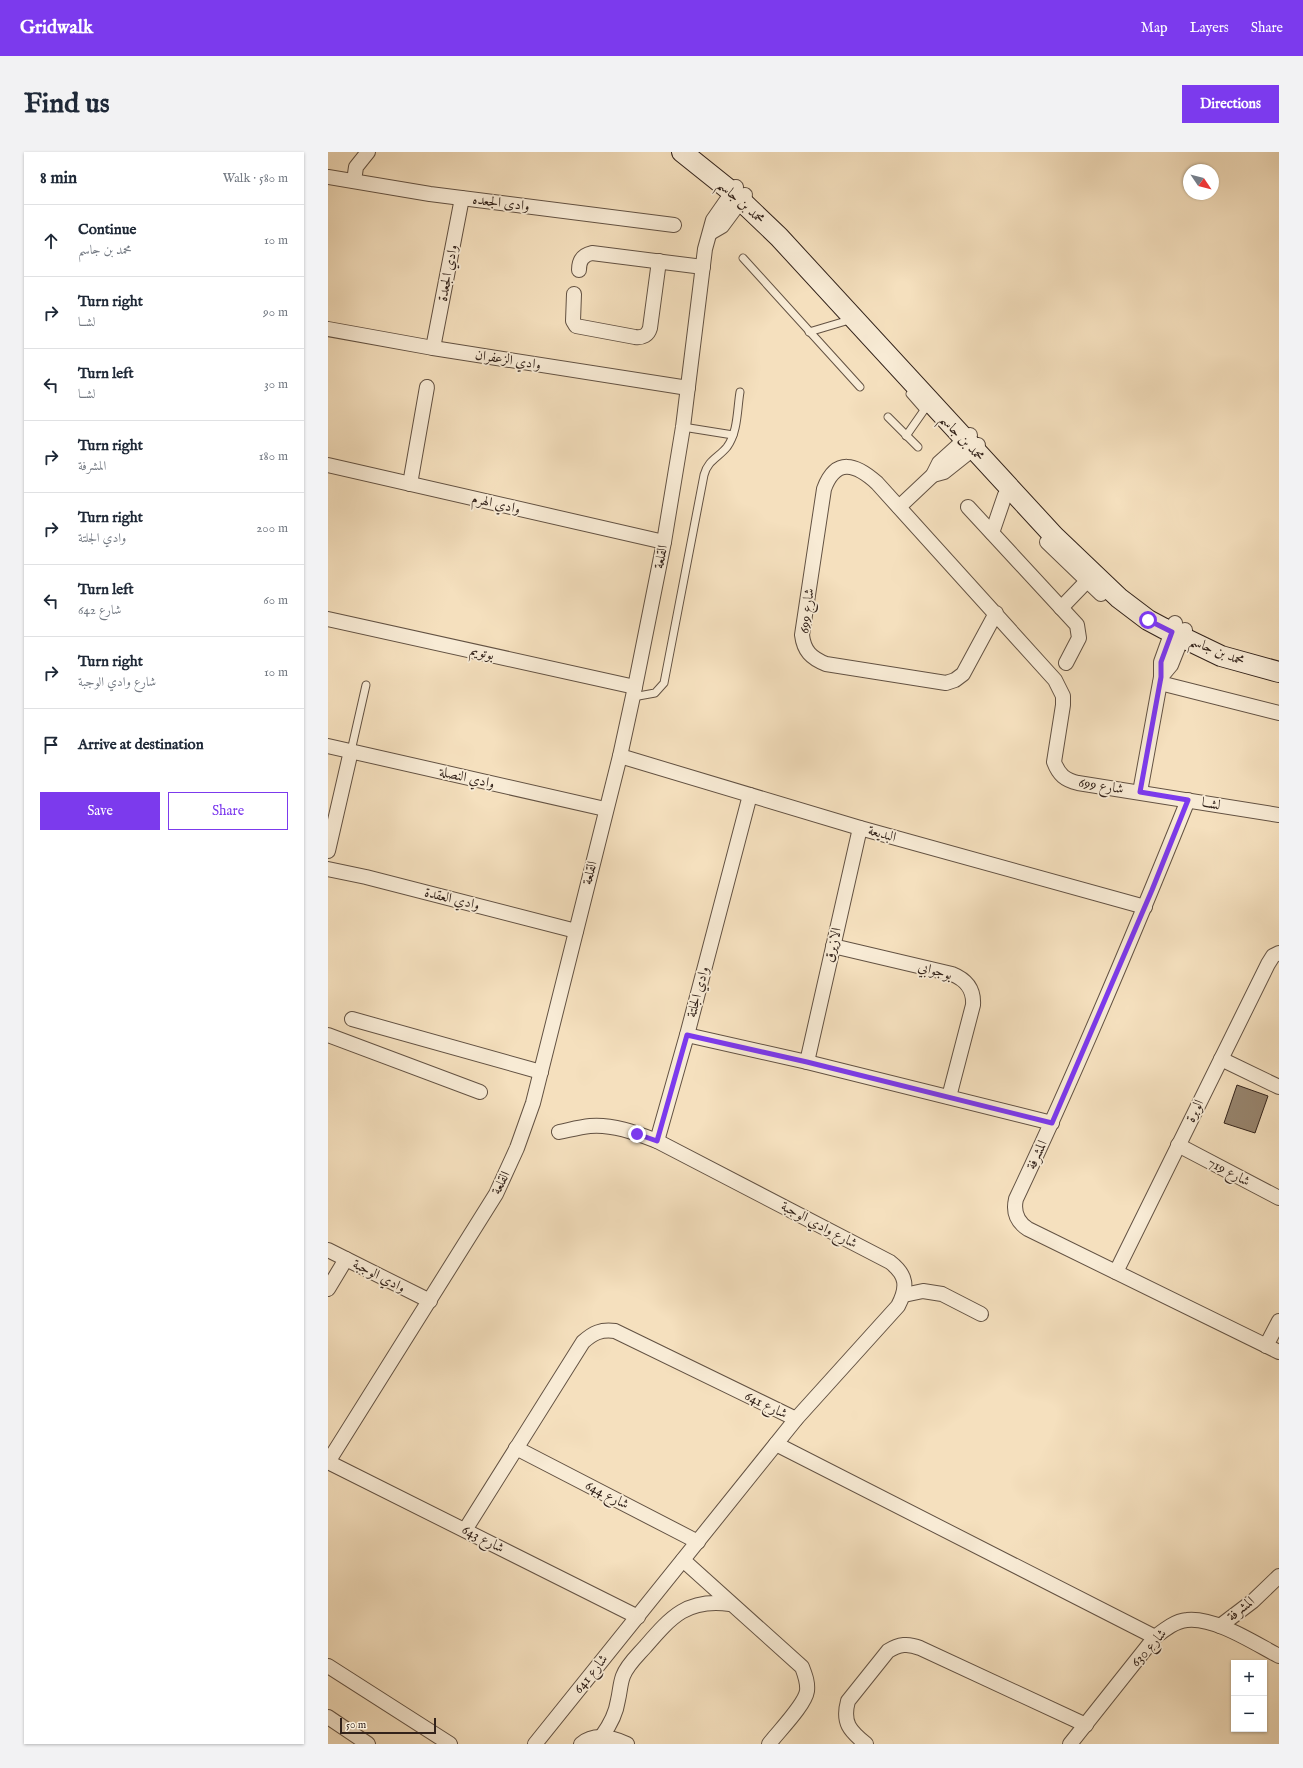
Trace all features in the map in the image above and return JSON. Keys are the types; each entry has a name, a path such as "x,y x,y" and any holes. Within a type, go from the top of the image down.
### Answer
{"street":[{"path":"354,181 356,167 368,152"},
{"name":"محمد بن جاسم","path":"682,152 739,194 779,237 927,406 971,442 1003,487 1119,598 1136,612 1235,652 1279,665"},
{"name":"محمد بن جاسم","path":"693,152 808,255 971,442 1095,567 1140,603 1179,630 1221,656 1279,672"},
{"name":"وادى الجعده","path":"328,177 462,198 674,225"},
{"name":"القلعة","path":"328,1462 496,1194 511,1164 523,1132 541,1072 605,809 620,756 634,692 664,542 684,427 705,249 713,220 739,194"},
{"name":"وادي الجعدة","path":"433,348 462,198"},
{"path":"579,270 579,265 584,256 592,252 703,267"},
{"path":"574,294 573,321 576,326 635,337 644,336 650,328 659,261"},
{"name":"وادي الزعفران","path":"328,329 433,348 688,388"},
{"path":"410,484 428,387"},
{"path":"899,507 933,474 939,463 971,442"},
{"name":"وادي الهرم","path":"328,465 664,542"},
{"name":"شارع 699","path":"996,613 963,674 955,680 946,683 826,664 816,660 808,653 804,645 802,635 824,489 833,472 841,467 849,466 858,468 869,475 996,613 1060,688 1063,705 1054,762 1062,777 1070,781 1140,792"},
{"path":"992,533 1003,487"},
{"path":"1003,487 1037,531 1087,581 1120,610 1136,612"},
{"path":"968,507 1077,625 1079,631 1076,644 1066,663"},
{"path":"1061,608 1087,581"},
{"name":"بوتويم","path":"328,619 634,692"},
{"path":"1140,792 1161,680 1161,662 1179,630"},
{"path":"1221,656 1230,664 1244,672 1279,680"},
{"path":"1161,680 1279,713"},
{"name":"وادي النصلة","path":"328,746 605,809"},
{"path":"328,851 351,751"},
{"name":"البديعة","path":"620,756 860,828 1145,907"},
{"name":"لشــا","path":"1140,792 1279,815"},
{"name":"وادي الجلتة","path":"750,795 687,1035 807,1062 1052,1123"},
{"name":"المشرفة","path":"1188,800 1145,907 1052,1123 1016,1199 1015,1210 1016,1216 1023,1226 1028,1229 1279,1352"},
{"name":"الازيرق","path":"807,1062 860,828"},
{"name":"وادي العقدة","path":"328,869 374,879 576,931"},
{"name":"بوجوابي","path":"833,946 952,974 967,982 974,997 973,1006 949,1097"},
{"name":"الوبرة","path":"1116,1272 1268,964 1273,956 1279,953"},
{"path":"352,1019 541,1072"},
{"path":"328,1035 480,1092"},
{"path":"657,1141 687,1035"},
{"path":"1221,1059 1279,1087"},
{"name":"شارع وادي الوجبة","path":"559,1132 592,1126 607,1127 637,1134 657,1141 890,1262 903,1276 905,1285 904,1295"},
{"name":"شارع 719","path":"1178,1145 1279,1198"},
{"name":"وادي الوجبة","path":"328,1250 430,1301"},
{"path":"328,1289 346,1259"},
{"path":"796,1420 898,1306 904,1295 923,1291 942,1294 981,1314"},
{"path":"1266,1346 1279,1321"},
{"name":"شارع 641","path":"465,1530 583,1342 589,1336 597,1332 606,1330 615,1331 796,1420 535,1744"},
{"path":"776,1444 1155,1637"},
{"name":"شارع 644","path":"516,1448 698,1542"},
{"name":"شارع 643","path":"328,1462 638,1617"},
{"path":"683,1560 730,1604 802,1667 807,1679 807,1692 801,1704 768,1744"},
{"name":"المشرفة","path":"1220,1626 1253,1601 1279,1576"},
{"path":"602,1736 613,1719 621,1681 627,1668 666,1623 676,1614 695,1605 716,1602 730,1604"},
{"name":"شارع 630","path":"1070,1744 1155,1637 1168,1626 1186,1620 1203,1620 1220,1626 1279,1656"},
{"path":"866,1744 850,1729 846,1720 845,1710 848,1701 888,1651 896,1646 904,1644 920,1648 1086,1725"},
{"path":"328,1666 450,1744"},
{"path":"328,1716 368,1744"},
{"path":"581,1744 586,1740 602,1736 627,1744"}],"lane":[{"path":"779,237 786,255"},
{"path":"743,258 860,387"},
{"path":"804,276 851,327"},
{"path":"809,332 846,321"},
{"path":"904,386 927,406 906,436"},
{"path":"634,692 655,693 659,691 664,683 704,475 708,464 726,448 733,435 740,392"},
{"path":"888,417 918,447"},
{"path":"684,427 733,435"},
{"path":"351,751 366,686"}],"building":[{"path":"1237,1085 1268,1096 1255,1133 1224,1123"}],"route":[{"path":"637,1134 657,1141 687,1035 807,1062 1052,1123 1152,890 1188,800 1140,792 1161,677 1161,662 1172,632 1148,620"}]}
